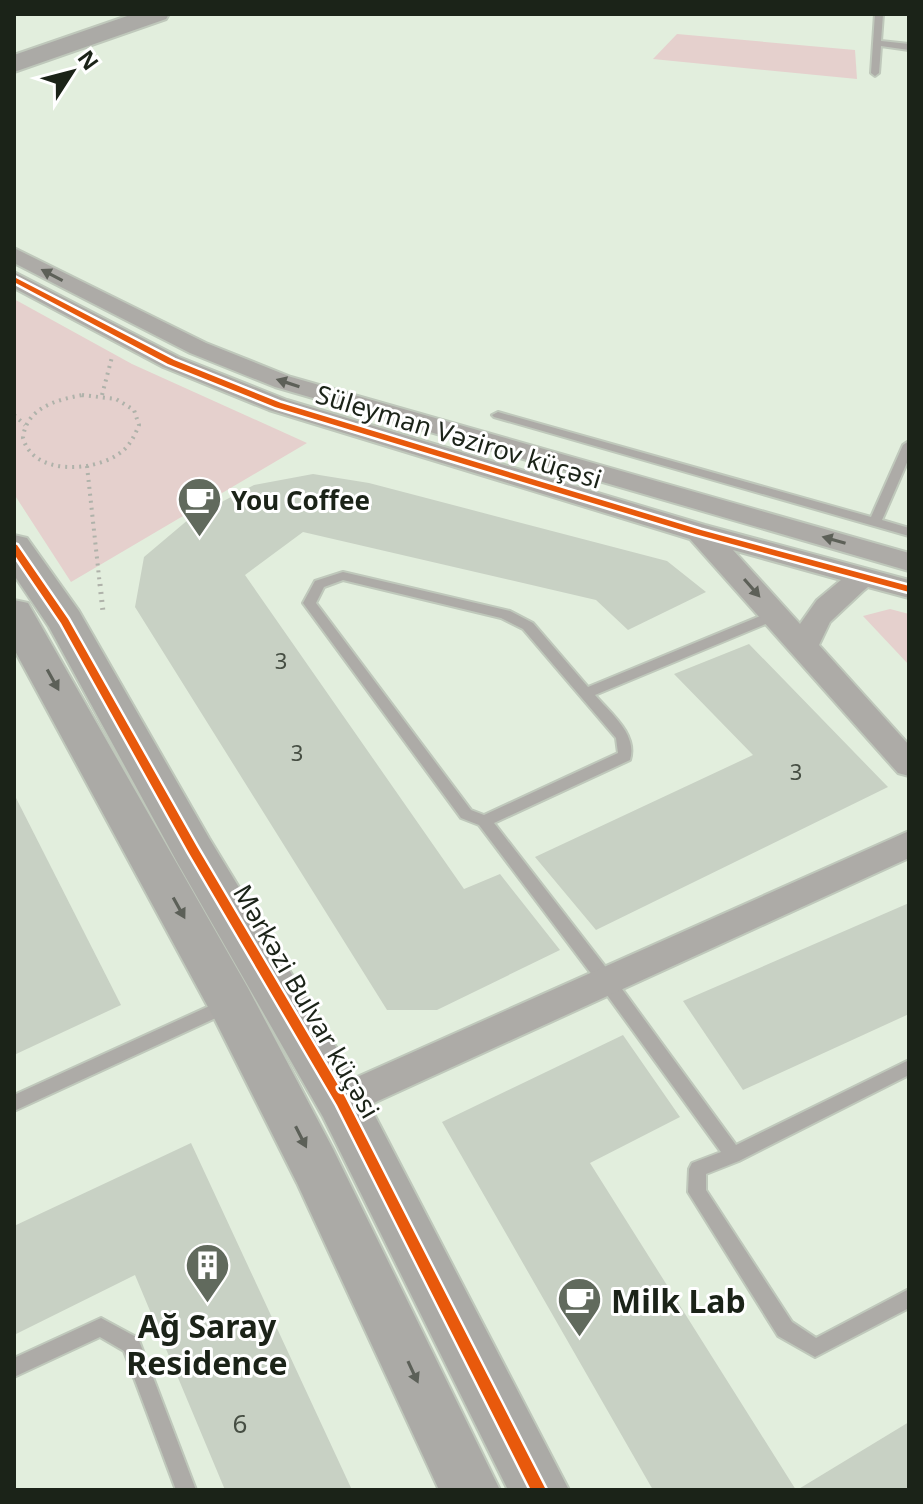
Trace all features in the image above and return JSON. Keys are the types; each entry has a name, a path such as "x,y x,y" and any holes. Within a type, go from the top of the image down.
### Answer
{"street":[{"path":"14,64 157,14"},
{"name":"Süleyman Vəzirov küçəsi","path":"14,254 198,348 283,382 909,562"},
{"name":"Süleyman Vəzirov küçəsi","path":"18,282 220,384 278,405 698,532 909,589"},
{"path":"698,532 909,765"},
{"name":"Mərkəzi Bulvar küçəsi","path":"14,547 65,621 193,850 341,1101 539,1490"},
{"path":"804,647 810,626 820,612 864,577"},
{"path":"14,613 231,1003 315,1166 470,1490"},
{"path":"341,1101 909,844"}],"lane":[{"path":"875,73 879,14"},
{"path":"878,43 909,47"},
{"path":"498,415 909,532"},
{"path":"875,523 909,445"},
{"path":"484,821 625,756 623,737 528,626 505,614 343,576 319,584 309,603 466,814 484,821 605,979 733,1155"},
{"path":"586,693 775,615"},
{"path":"14,1103 231,1003"},
{"path":"909,1067 733,1155 698,1169 697,1192 785,1329 815,1348 909,1298"},
{"path":"14,1368 101,1327 131,1345 186,1490"}],"path":[{"path":"102,395 118,335"},
{"path":"102,395 132,407 140,417 141,429 135,441 123,452 87,466 68,467 35,457 26,448 23,437 25,425 34,414 64,398 102,395"},
{"path":"14,415 25,425"},
{"path":"87,466 104,625"}],"shaded area":[{"path":"677,34 855,50 857,79 653,59"},
{"path":"14,299 132,364 307,443 71,582 14,494"},
{"path":"890,609 909,614 909,665 863,616"}],"building":[{"path":"313,474 369,483 667,561 706,592 628,630 596,600 303,532 245,575 464,889 500,874 560,950 437,1010 387,1010 135,607 144,557 189,519 254,485"},
{"path":"749,644 888,787 596,930 535,857 753,755 674,674"},
{"path":"14,794 121,1005 14,1055"},
{"path":"909,903 909,1014 743,1090 683,1001"},
{"path":"623,1035 680,1117 590,1163 796,1490 653,1490 442,1122"},
{"name":"Ağ Saray Residence","path":"191,1143 352,1490 225,1490 135,1275 14,1335 14,1226"},
{"path":"909,1422 909,1490 797,1490"}],"cycle path":[{"path":"14,279 171,362 278,405 698,532 909,589"},
{"path":"14,547 65,621 193,850 341,1101 539,1490"}],"place":[{"name":"You Coffee","path":"200,539"},
{"name":"Ağ Saray Residence","path":"207,1305"},
{"name":"Milk Lab","path":"580,1339"}]}
